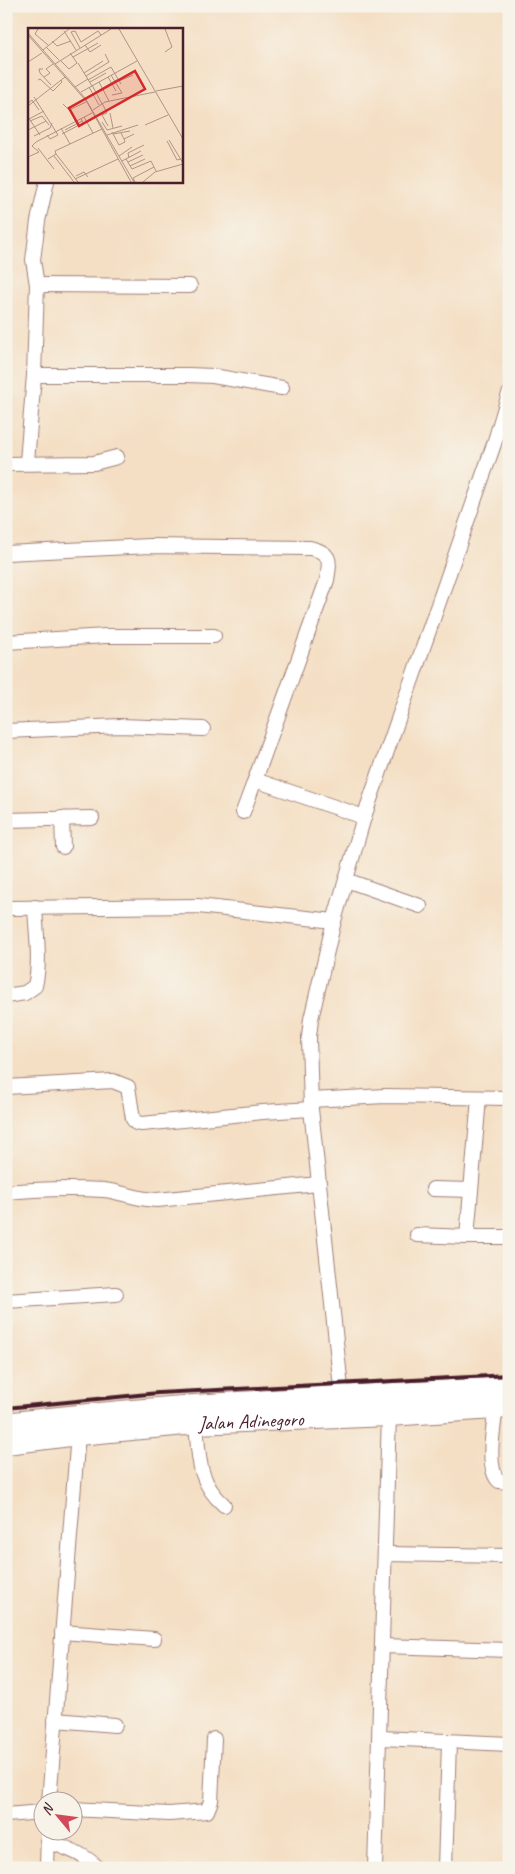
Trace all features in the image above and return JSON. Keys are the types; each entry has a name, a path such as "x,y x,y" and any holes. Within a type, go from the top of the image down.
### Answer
{"highway":[{"path":"6,1424 97,1414 342,1397 509,1388"},
{"name":"Jalan Adinegoro","path":"6,1443 196,1423 389,1415 502,1407"}],"street":[{"path":"27,462 34,375 37,285 33,260 38,221 47,182"},
{"path":"37,285 190,286"},
{"path":"34,375 213,376 282,388"},
{"path":"342,1397 311,1105 309,1037 311,1019 334,921 364,817 491,452 509,394"},
{"path":"6,464 27,462 94,463 117,457"},
{"path":"6,553 150,546 222,546 310,548 327,554 329,558 327,580 243,812"},
{"path":"6,642 106,636 214,636"},
{"path":"6,731 120,726 203,729"},
{"path":"255,780 364,817"},
{"path":"62,818 63,846"},
{"path":"6,820 92,818"},
{"path":"346,880 420,906"},
{"path":"6,908 198,906 334,921"},
{"path":"6,996 25,993 35,986 37,961 35,907"},
{"path":"6,1087 118,1082 128,1088 131,1116 136,1123 142,1124 263,1112 385,1096 509,1098"},
{"path":"467,1237 479,1098"},
{"path":"6,1192 102,1190 135,1198 157,1200 318,1184"},
{"path":"433,1190 471,1190"},
{"path":"417,1235 509,1237"},
{"path":"6,1302 116,1294"},
{"path":"502,1407 491,1460 493,1473 499,1481 509,1482"},
{"path":"375,1868 381,1738 389,1415"},
{"path":"196,1423 199,1463 202,1476 213,1496 224,1505"},
{"path":"51,1792 78,1434"},
{"path":"385,1554 509,1556"},
{"path":"62,1632 154,1639"},
{"path":"382,1646 509,1650"},
{"path":"55,1720 116,1725"},
{"path":"381,1738 509,1744"},
{"path":"82,1810 169,1814 207,1811 211,1801 214,1740"},
{"path":"445,1868 449,1742"},
{"path":"6,1815 32,1813"},
{"path":"46,1868 47,1842"},
{"path":"58,1842 89,1859 98,1868"}],"railway":[{"path":"6,1408 158,1393 509,1375"}]}
